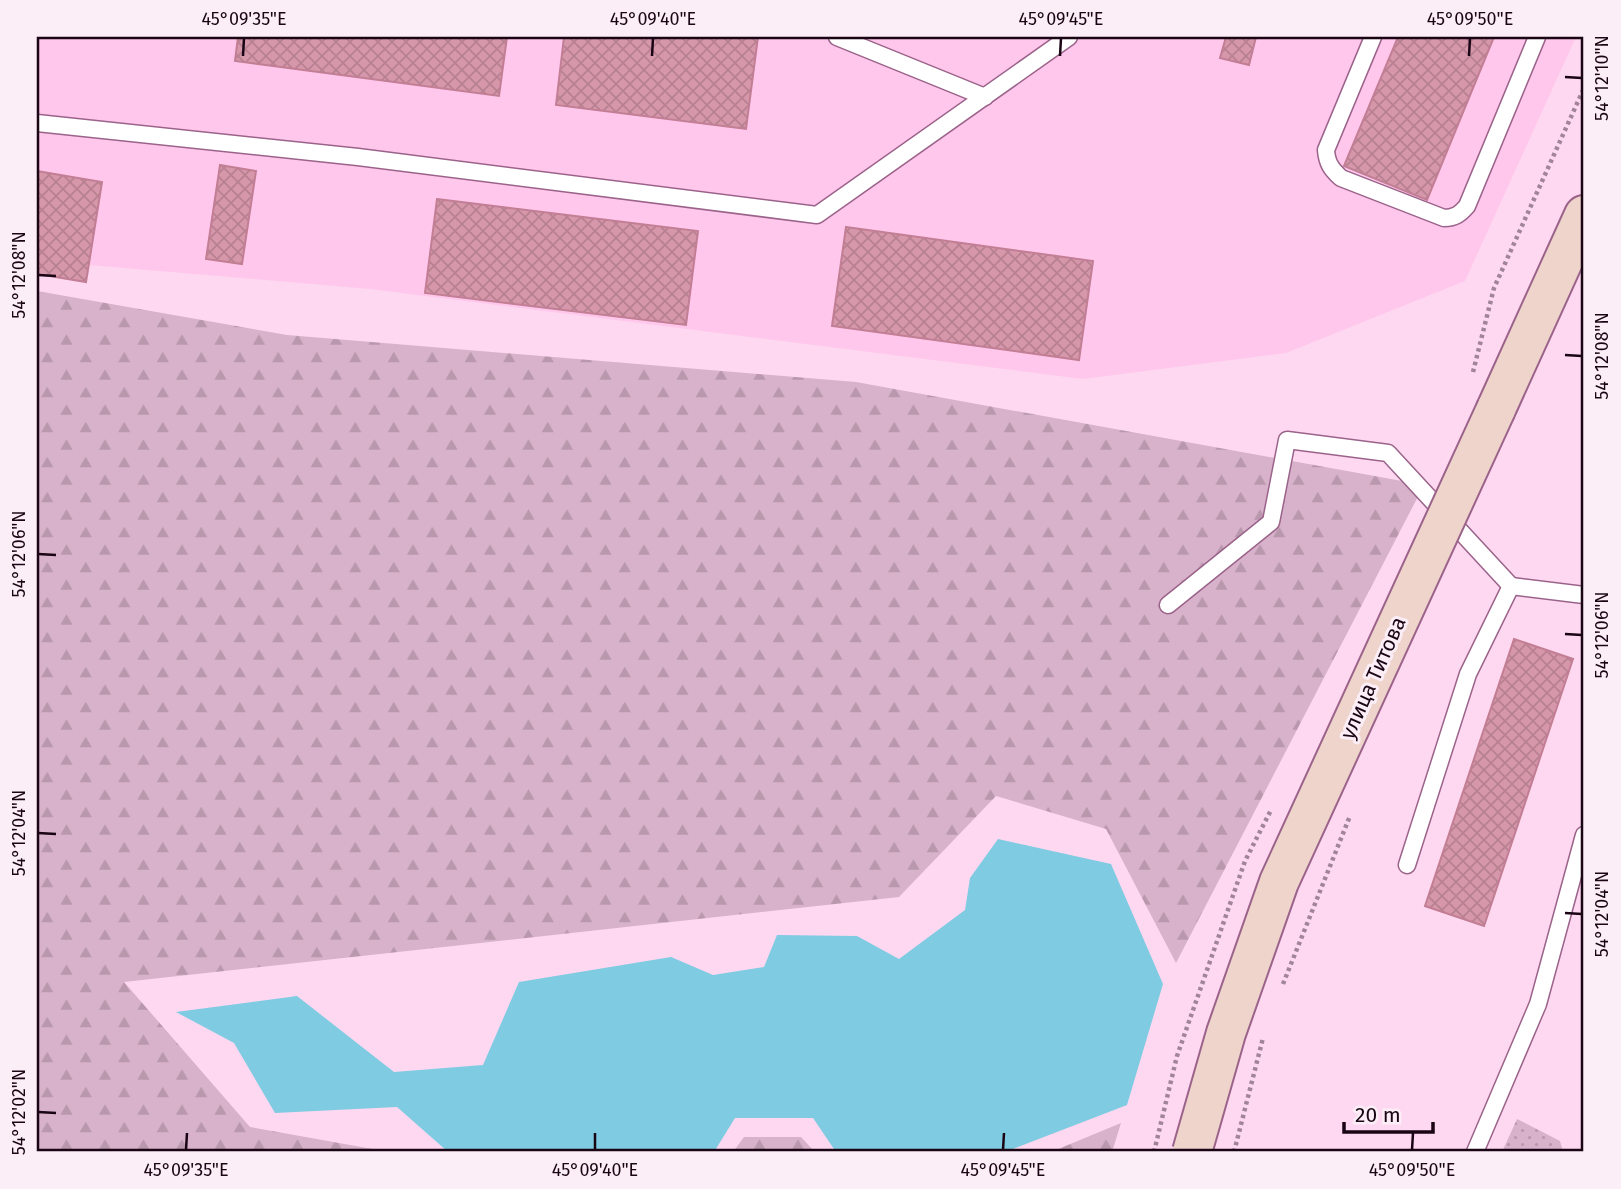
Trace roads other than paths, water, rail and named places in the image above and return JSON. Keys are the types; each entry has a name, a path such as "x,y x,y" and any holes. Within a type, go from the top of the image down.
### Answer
{"main road":[{"name":"улица Титова","path":"1192,1152 1226,1033 1279,882 1483,397 1584,215"}],"lane":[{"path":"838,37 985,97"},
{"path":"37,123 358,157 817,215 1069,37"},
{"path":"1373,37 1326,150 1326,160 1341,178 1444,218 1461,214 1467,206 1537,37"},
{"path":"1168,605 1271,522 1287,440 1388,453 1511,586 1584,594"},
{"path":"1407,865 1468,674 1511,586"},
{"path":"1475,1152 1538,1004 1584,835"}],"water":[{"path":"998,839 1111,864 1163,984 1127,1105 1005,1152 836,1152 813,1118 735,1118 714,1152 447,1151 397,1107 275,1113 234,1043 176,1012 297,996 394,1072 483,1065 519,982 671,957 713,975 764,967 777,935 857,936 899,959 965,910 970,878"}]}
